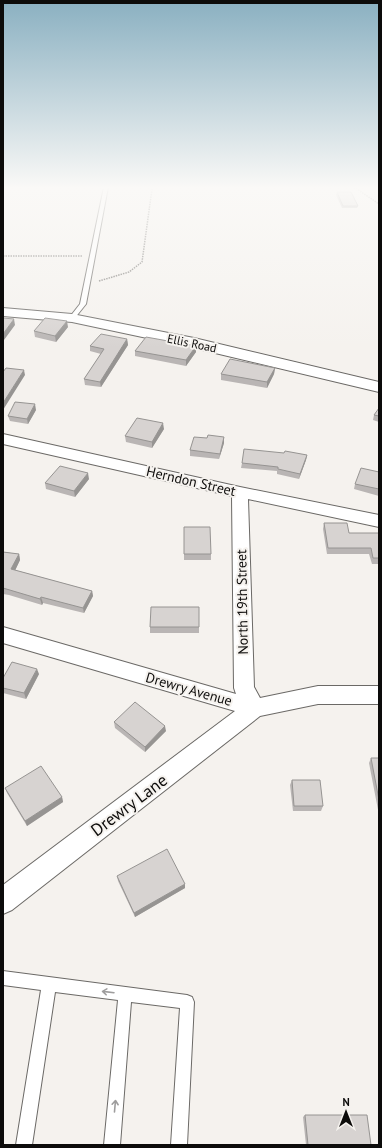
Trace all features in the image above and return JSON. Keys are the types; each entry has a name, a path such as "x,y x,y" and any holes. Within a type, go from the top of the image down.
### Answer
{"street":[{"name":"Ellis Road","path":"3,312 72,318 194,343 379,387"},
{"name":"Herndon Street","path":"3,439 240,492 379,521"},
{"name":"North 19th Street","path":"240,492 244,688 256,708"},
{"name":"Drewry Avenue","path":"3,635 256,708 318,695 379,695"},
{"name":"Drewry Lane","path":"3,901 256,708"}],"lane":[{"path":"72,318 83,304 96,241"},
{"path":"3,978 187,1002 178,1145"},
{"path":"24,1145 49,984"},
{"path":"112,1145 125,994"}],"path":[{"path":"87,285 132,271 139,266 142,262 145,241"},
{"path":"3,256 93,256"}],"building":[{"path":"3,318 14,319 3,334"},
{"path":"45,318 67,321 55,336 34,331"},
{"path":"101,334 127,339 100,382 84,379 104,349 90,346"},
{"path":"146,337 196,346 186,360 135,351"},
{"path":"230,359 275,368 267,382 221,374"},
{"path":"6,368 24,370 3,403 3,372"},
{"path":"15,402 35,404 27,419 8,416"},
{"path":"379,408 379,416 374,415"},
{"path":"137,418 163,423 152,442 125,436"},
{"path":"208,435 224,437 220,454 190,450 194,437 207,438"},
{"path":"244,449 284,453 285,451 307,455 300,474 278,469 278,467 242,463"},
{"path":"60,466 88,473 74,491 45,483"},
{"path":"361,468 379,472 379,489 355,484"},
{"path":"324,523 347,523 349,533 379,533 379,558 373,558 371,548 328,548"},
{"path":"184,527 210,527 211,554 184,554"},
{"path":"3,552 19,554 11,569 92,591 83,608 41,597 40,599 3,588"},
{"path":"151,607 199,607 199,627 150,627"},
{"path":"12,662 37,669 24,693 3,688 3,678"},
{"path":"135,702 165,726 145,747 114,722"},
{"path":"371,758 379,758 379,800"},
{"path":"41,766 62,797 25,821 5,788"},
{"path":"292,780 320,780 323,806 294,806"},
{"path":"167,849 185,884 134,913 117,876"},
{"path":"305,1115 367,1115 371,1145 308,1145"}]}
